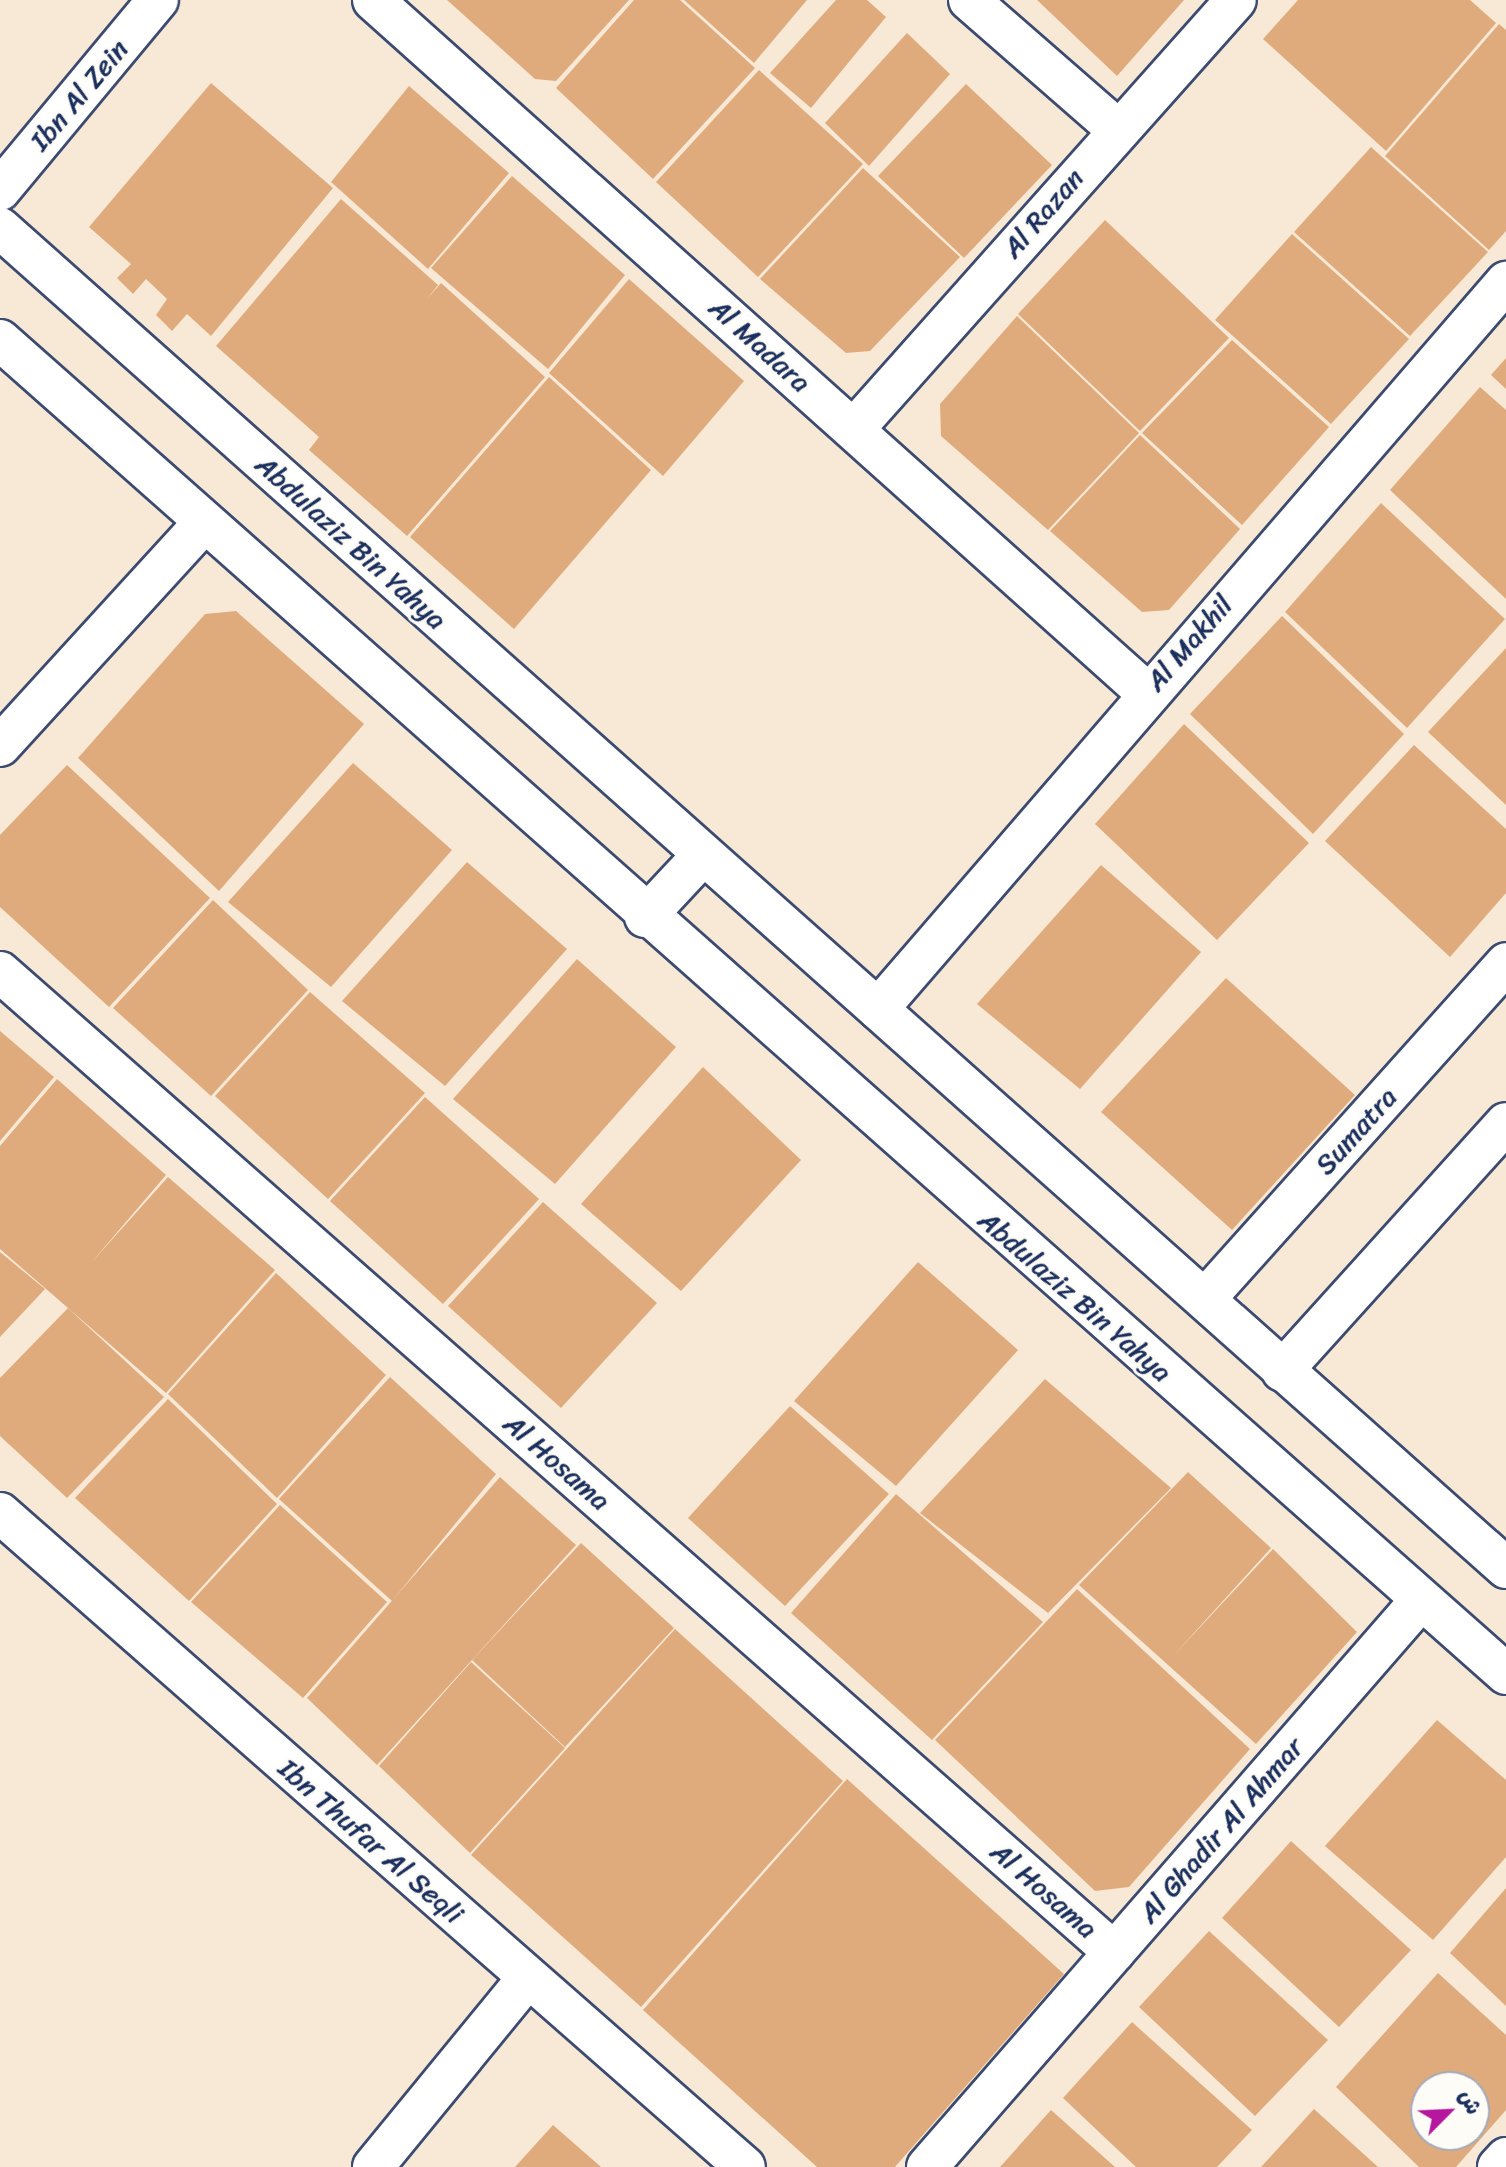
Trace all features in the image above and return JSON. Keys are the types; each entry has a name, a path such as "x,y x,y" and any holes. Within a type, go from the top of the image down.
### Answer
{"street":[{"name":"Ibn Al Zein","path":"0,190 158,0"},
{"name":"Al Madara","path":"373,0 1146,692"},
{"path":"969,0 1117,129"},
{"name":"Al Razan","path":"854,429 1117,129 1236,0"},
{"name":"Abdulaziz Bin Yahya","path":"0,228 701,857 878,1009 1506,1568"},
{"name":"Al Makhil","path":"878,1009 1146,692 1506,282"},
{"name":"Abdulaziz Bin Yahya","path":"0,340 202,525 1506,1674"},
{"path":"0,746 202,525"},
{"path":"645,917 701,857"},
{"name":"Sumatra","path":"1205,1299 1506,963"},
{"name":"Al Hosama","path":"0,972 1114,1952"},
{"path":"1282,1371 1506,1123"},
{"name":"Ibn Thufar Al Seqli","path":"0,1513 527,1979 745,2167"},
{"name":"Al Ghadir Al Ahmar","path":"927,2167 1420,1601"},
{"path":"373,2167 527,1979"},
{"path":"1498,2167 1506,2158"}],"building":[{"path":"447,0 629,0 556,81 535,79"},
{"path":"634,0 680,0 755,68 653,179 556,88"},
{"path":"684,0 807,0 754,63"},
{"path":"836,0 867,0 886,17 811,108 770,73"},
{"path":"1037,0 1184,0 1117,76"},
{"path":"1298,0 1470,0 1496,23 1386,151 1263,39"},
{"path":"1499,24 1506,30 1506,231 1489,250 1385,156"},
{"path":"907,33 950,74 869,166 825,123"},
{"path":"759,70 863,164 758,277 656,182"},
{"path":"211,83 333,188 211,336 187,314 172,331 156,315 167,299 146,279 133,294 117,278 131,264 89,227"},
{"path":"966,84 1052,165 964,258 878,176"},
{"path":"409,86 509,173 428,269 331,182"},
{"path":"1371,147 1488,252 1410,336 1294,232"},
{"path":"863,168 960,257 870,351 846,353 760,279"},
{"path":"512,176 625,275 548,369 431,268"},
{"path":"341,199 438,285 427,299 441,283 545,377 407,536 309,450 319,437 216,346"},
{"path":"1105,220 1229,338 1140,431 1018,314"},
{"path":"1292,234 1409,339 1331,424 1215,320"},
{"path":"629,279 744,381 663,476 549,373"},
{"path":"1017,316 1139,433 1048,530 941,436 940,404"},
{"path":"1232,340 1329,427 1242,525 1142,433"},
{"path":"1506,358 1506,389 1491,375"},
{"path":"549,377 651,470 514,629 410,537"},
{"path":"1480,387 1506,410 1506,599 1390,490"},
{"path":"1140,435 1240,529 1169,610 1142,612 1050,531"},
{"path":"1381,503 1505,619 1407,728 1285,612"},
{"path":"236,611 364,724 219,891 78,758 205,614"},
{"path":"1282,616 1404,734 1313,834 1190,714"},
{"path":"1506,648 1506,805 1428,732"},
{"path":"1184,724 1309,843 1217,940 1095,824"},
{"path":"1414,745 1506,829 1506,893 1450,957 1325,841"},
{"path":"353,763 452,850 331,987 228,902"},
{"path":"67,765 210,898 109,1007 0,907 0,835"},
{"path":"467,862 567,949 445,1086 342,1001"},
{"path":"1101,865 1201,952 1080,1089 977,1004"},
{"path":"213,900 308,990 211,1096 113,1008"},
{"path":"577,959 676,1047 555,1184 453,1099"},
{"path":"1226,978 1355,1095 1232,1230 1101,1112"},
{"path":"310,992 425,1093 328,1199 215,1096"},
{"path":"0,1031 54,1077 0,1141"},
{"path":"703,1067 801,1160 681,1291 581,1204"},
{"path":"57,1079 166,1175 91,1263 168,1177 275,1270 166,1393 0,1249 0,1146"},
{"path":"425,1097 539,1199 443,1304 330,1201"},
{"path":"543,1202 657,1303 561,1408 448,1306"},
{"path":"0,1252 45,1289 0,1337"},
{"path":"918,1262 1018,1350 896,1486 794,1401"},
{"path":"276,1273 386,1375 277,1498 168,1394"},
{"path":"68,1308 164,1397 67,1498 0,1436 0,1378"},
{"path":"390,1377 496,1474 392,1601 279,1499"},
{"path":"1045,1379 1171,1488 1048,1613 920,1513"},
{"path":"168,1399 277,1504 189,1601 75,1498"},
{"path":"790,1406 889,1494 785,1606 688,1518"},
{"path":"1188,1472 1271,1548 1173,1656 1273,1549 1357,1632 1256,1744 1079,1585"},
{"path":"500,1477 576,1545 377,1765 307,1698"},
{"path":"896,1494 1043,1622 932,1740 791,1613"},
{"path":"280,1505 387,1602 303,1698 191,1602"},
{"path":"581,1543 674,1628 565,1747 472,1660"},
{"path":"1077,1589 1250,1749 1129,1887 1095,1891 935,1740"},
{"path":"675,1629 843,1781 641,2007 471,1855"},
{"path":"471,1662 565,1748 470,1853 379,1766"},
{"path":"1437,1720 1506,1780 1506,1857 1433,1940 1325,1846"},
{"path":"847,1779 1064,1974 895,2167 817,2167 643,2010"},
{"path":"1291,1841 1411,1950 1339,2027 1222,1918"},
{"path":"1506,1888 1506,2006 1450,1953"},
{"path":"1209,1931 1328,2040 1255,2116 1139,2007"},
{"path":"1438,1973 1506,2035 1506,2110 1490,2128 1490,2071 1410,2071 1410,2151 1470,2151 1456,2167 1419,2167 1336,2087"},
{"path":"1132,2022 1252,2130 1217,2167 1136,2167 1063,2098"},
{"path":"1314,2109 1378,2167 1261,2167"},
{"path":"1051,2110 1115,2167 1000,2167"},
{"path":"553,2125 601,2167 515,2167"}]}
